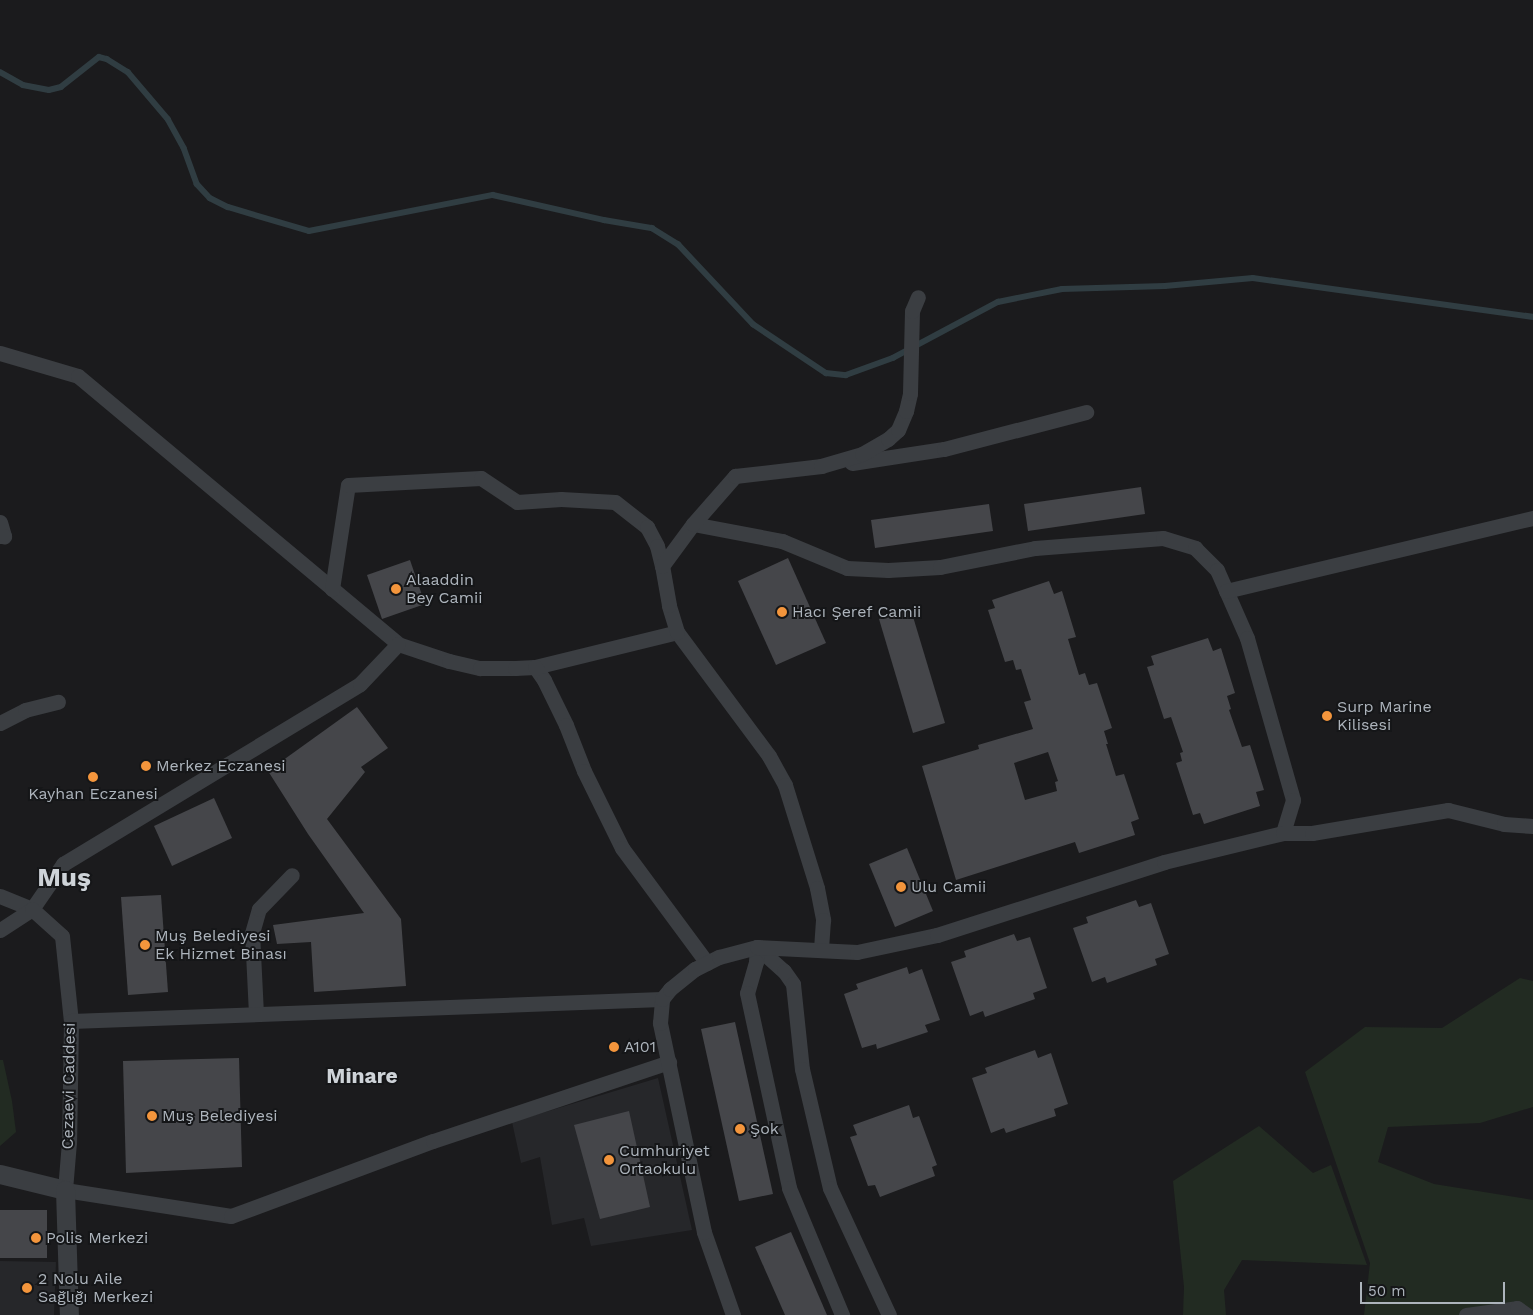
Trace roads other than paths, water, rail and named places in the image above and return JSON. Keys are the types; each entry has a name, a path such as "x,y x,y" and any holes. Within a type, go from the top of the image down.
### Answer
{"street":[{"path":"821,466 862,454 888,439 898,430 906,411 910,393 912,311 918,297"},
{"path":"0,353 78,376 398,644 449,661 480,668 535,667 677,632"},
{"path":"662,566 693,524 735,476 863,462 944,449 1086,412"},
{"path":"332,589 348,485 481,478 517,502 561,499 615,502 647,527 656,546 662,566 669,605 677,632 768,756 785,784 817,888 823,920 821,950"},
{"path":"1226,591 1533,518"},
{"path":"0,522 4,536 0,536"},
{"path":"693,524 782,541 847,568 888,570 940,567 1035,548 1163,538 1195,548 1217,570 1247,638 1293,800 1282,833"},
{"path":"0,930 32,909 63,864 360,684 398,644"},
{"path":"535,667 544,680 566,725 595,795 622,848 707,963"},
{"path":"0,723 25,710 58,702"},
{"path":"733,1315 704,1232 660,1023 662,1000 670,989 695,969 719,957 757,947 857,952 938,934 1164,862 1282,833 1312,833 1448,810 1504,824 1533,826"},
{"path":"256,1014 252,933 259,909 292,875"},
{"name":"Cezaevi Caddesi","path":"0,896 32,909 62,936 71,1021 69,1142 65,1190 69,1315"},
{"path":"757,947 756,962 747,993 789,1188 842,1315"},
{"path":"757,947 784,971 792,984 802,1069 830,1188 889,1315"},
{"path":"71,1021 662,1000"},
{"path":"0,1174 65,1190 231,1216 298,1193 434,1141 669,1062"},
{"path":"1466,1315 1517,1308 1527,1315"}],"waterway":[{"path":"0,72 23,85 49,90 61,87 99,57 107,59 128,72 168,119 184,148 197,184 210,198 228,207 309,231 493,195 604,220 652,228 678,244 753,324 826,373 846,375 893,358 998,302 1062,289 1165,286 1253,278 1533,317"}],"place":[{"name":"Alaaddin Bey Camii","path":"396,589"},
{"name":"Hacı Şeref Camii","path":"782,612"},
{"name":"Surp Marine Kilisesi","path":"1327,716"},
{"name":"Merkez Eczanesi","path":"146,766"},
{"name":"Kayhan Eczanesi","path":"93,777"},
{"name":"Ulu Camii","path":"901,887"},
{"name":"Muş Belediyesi Ek Hizmet Binası","path":"145,945"},
{"name":"A101","path":"614,1047"},
{"name":"Muş Belediyesi","path":"152,1116"},
{"name":"Şok","path":"740,1129"},
{"name":"Cumhuriyet Ortaokulu","path":"609,1160"},
{"name":"Polis Merkezi","path":"36,1238"},
{"name":"2 Nolu Aile Sağlığı Merkezi","path":"27,1288"}],"district":[{"name":"Muş","path":"64,878"},
{"name":"Minare","path":"362,1076"}]}
